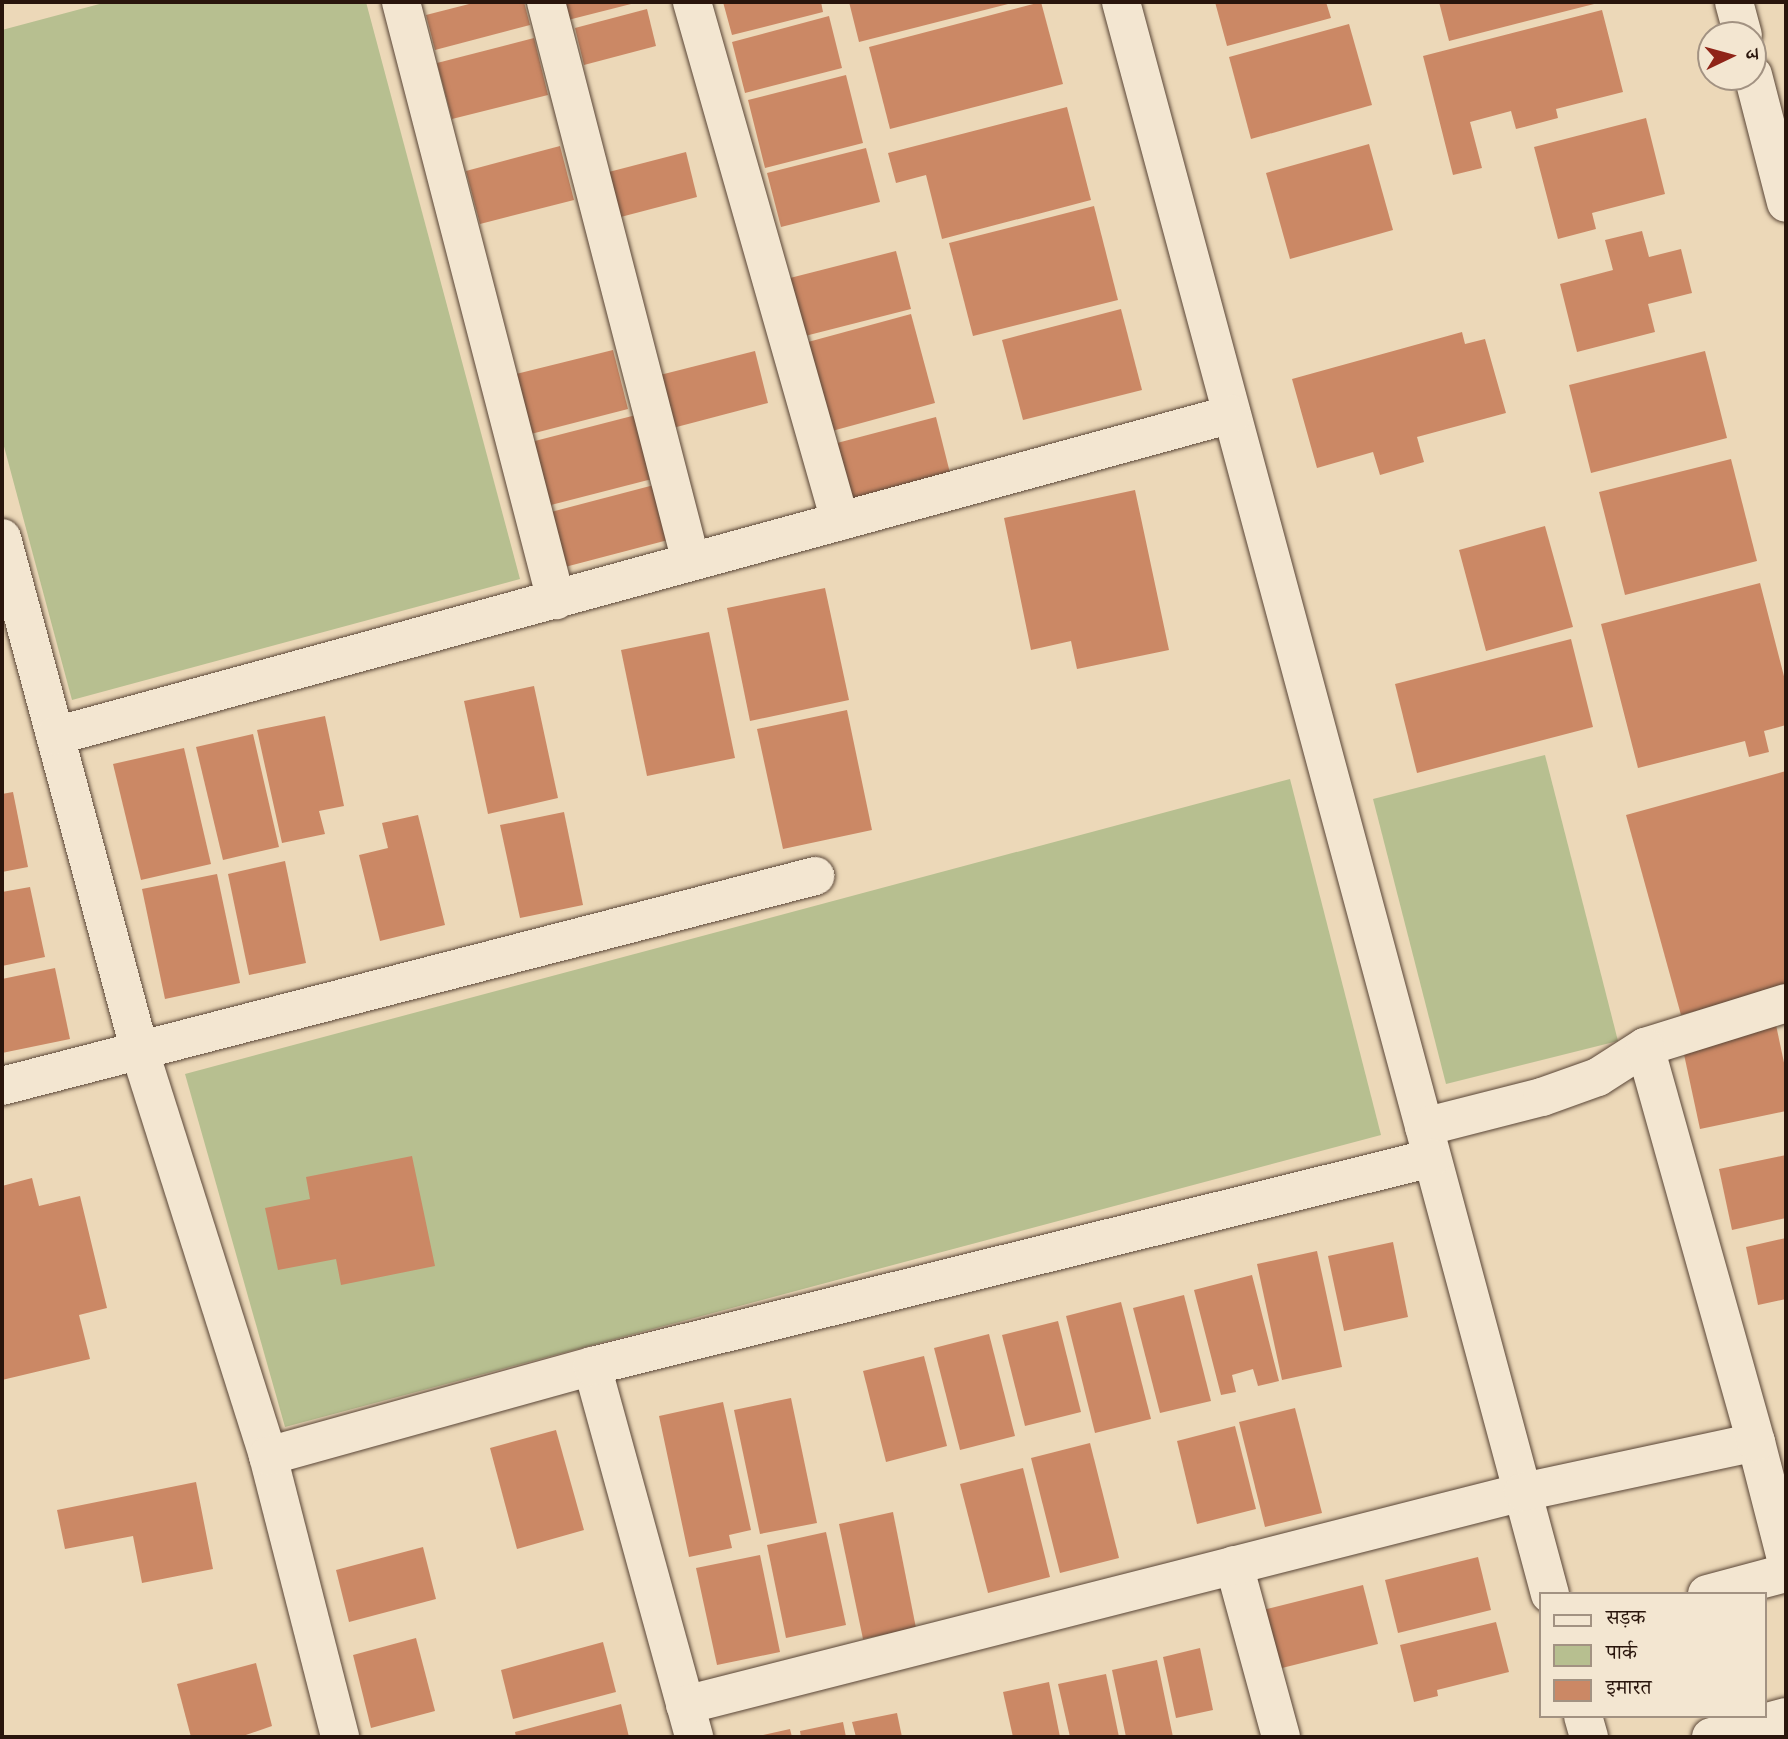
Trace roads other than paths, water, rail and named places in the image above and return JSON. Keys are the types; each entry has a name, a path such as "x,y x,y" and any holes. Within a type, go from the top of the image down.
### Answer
{"street":[{"path":"401,2 555,600"},
{"path":"546,2 691,562"},
{"path":"692,2 840,521"},
{"path":"1121,2 1549,1592"},
{"path":"1734,2 1739,21"},
{"path":"1757,91 1786,203"},
{"path":"55,736 1232,414"},
{"path":"2,538 140,1052 268,1456 340,1737"},
{"path":"2,1086 815,876"},
{"path":"268,1456 592,1366 1428,1143 1598,1077 1645,1047 1786,1006"},
{"path":"1645,1047 1756,1441 1786,1559"},
{"path":"592,1366 689,1721 1234,1565 1523,1492 1756,1441"},
{"path":"1234,1565 1281,1737"},
{"path":"1715,1592 1786,1573"},
{"path":"1711,1737 1786,1717"},
{"path":"1584,1718 1589,1737"}]}
